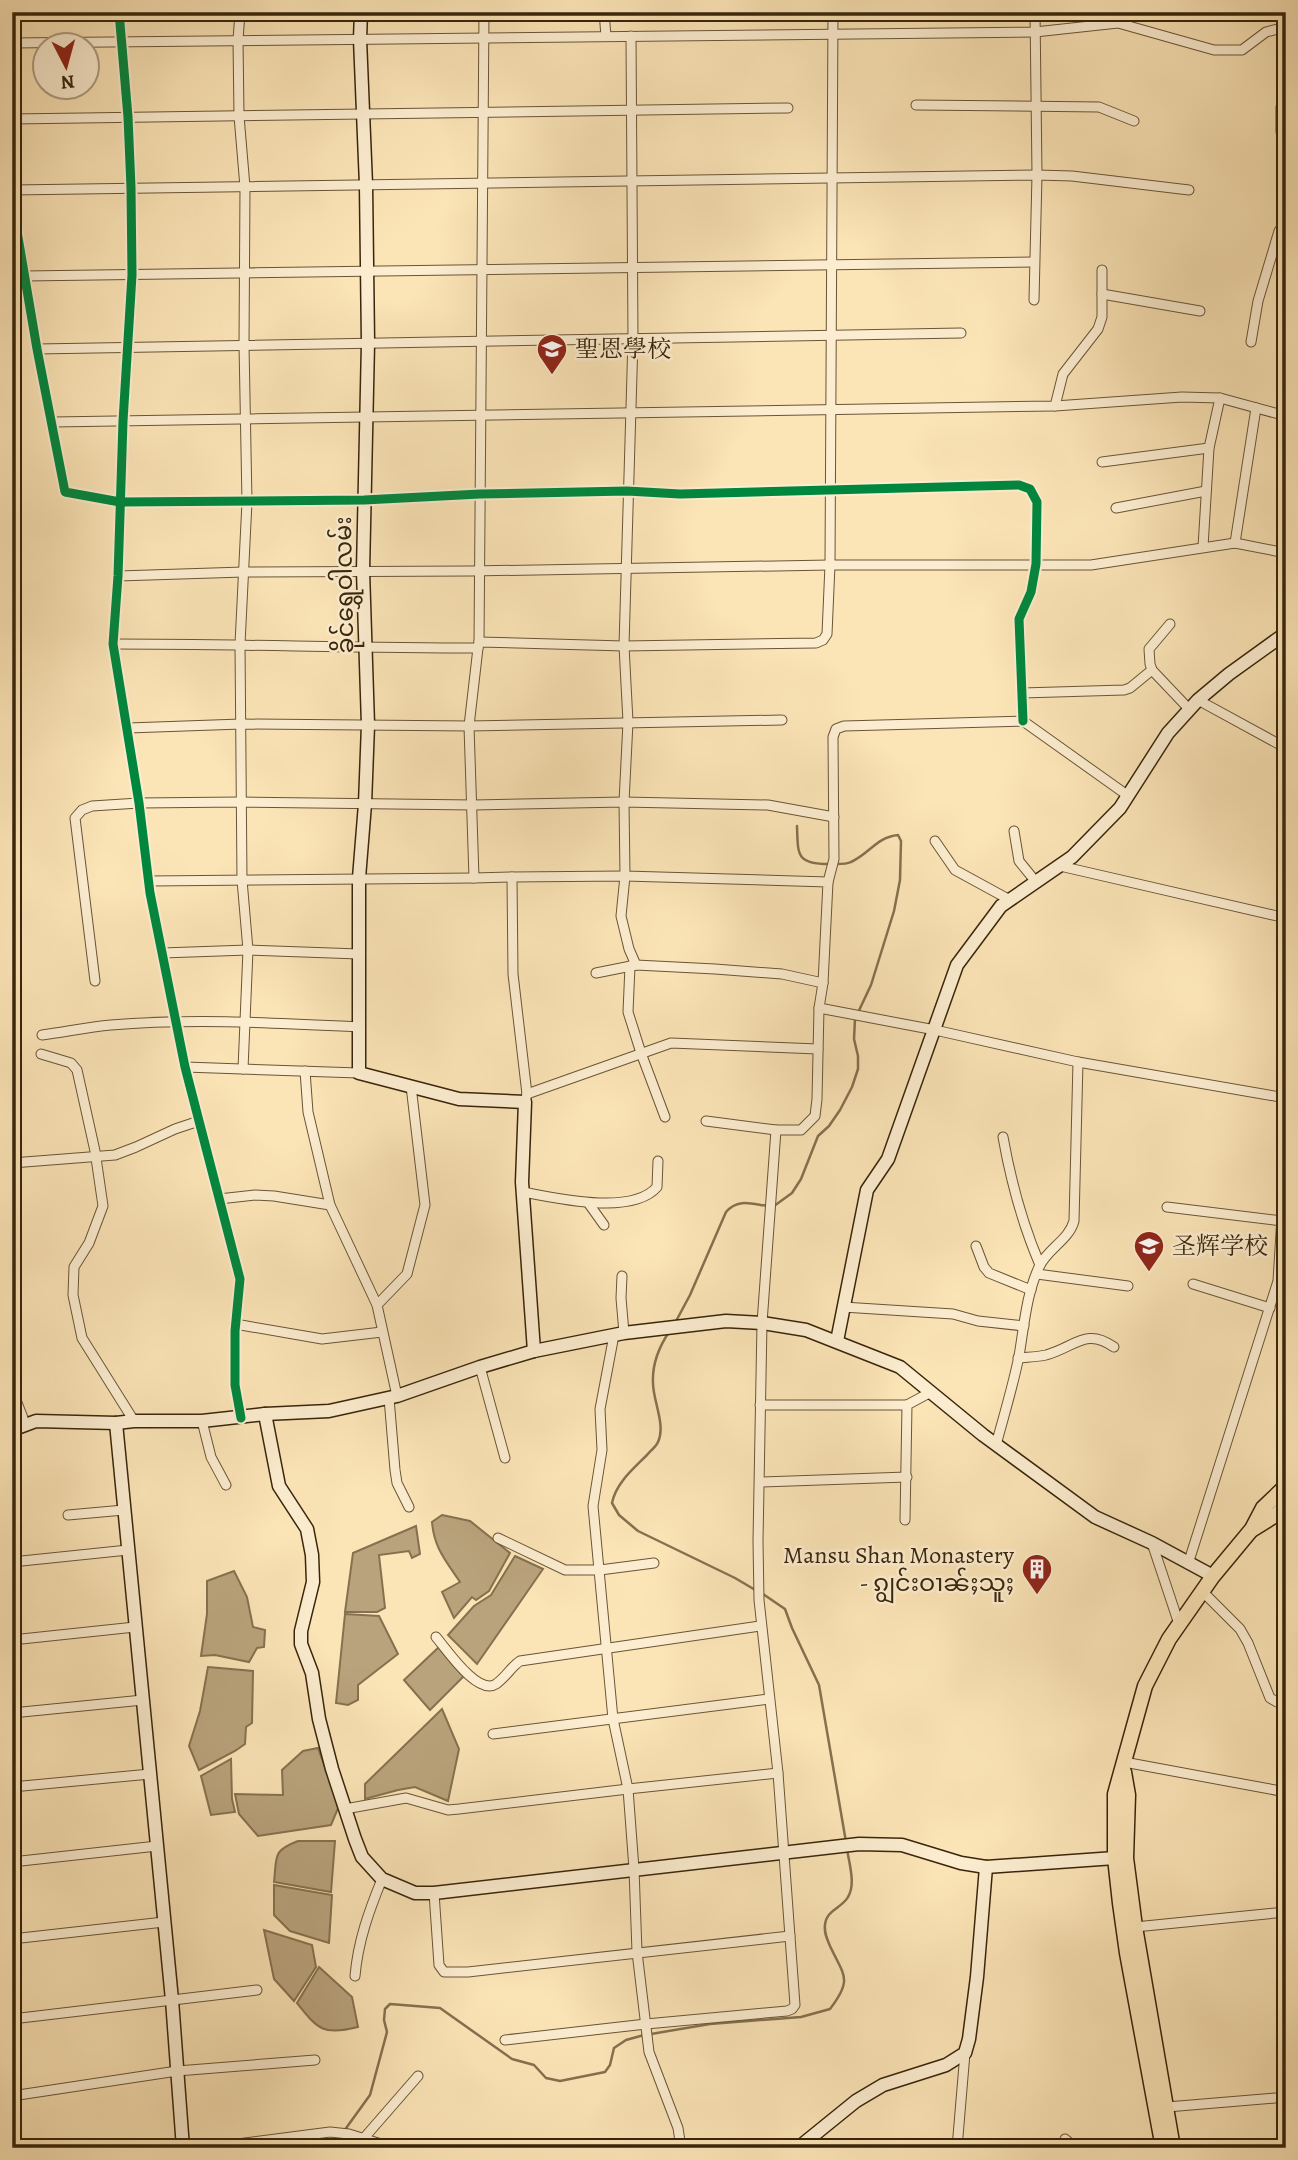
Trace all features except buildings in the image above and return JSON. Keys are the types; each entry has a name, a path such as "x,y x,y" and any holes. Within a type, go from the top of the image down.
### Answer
{"main road":[{"path":"1163,2147 1127,1953 1115,1858 1115,1794 1145,1686 1169,1639 1180,1627 1213,1576 1252,1529 1263,1508 1286,1486"},
{"path":"1252,1529 1277,1514 1286,1505"},
{"path":"1124,1764 1128,1795 1126,1858 1135,1927 1167,2107 1163,2147"}],"street":[{"path":"119,12 128,117 132,275 113,644 162,953 185,1067 240,1279 235,1324 235,1385 241,1418"},
{"path":"240,12 239,116 245,187 247,502 240,644 242,880 248,950 243,1069"},
{"name":"ခိုင်ရွှေဝါလမ်း","path":"359,1073 359,878 368,725 363,571 368,343 361,12"},
{"path":"474,878 469,726 479,645 484,12"},
{"path":"604,12 606,36"},
{"path":"113,644 366,648 816,643 823,640 827,634 830,565 833,12"},
{"path":"1034,300 1037,175 1035,12"},
{"path":"12,43 1035,32 1118,23 1214,50 1227,51 1242,50 1266,32 1286,27"},
{"path":"631,36 633,339 624,646 628,722 624,802 625,876 621,916 633,966 628,1012 640,1053 665,1117"},
{"path":"1281,132 1281,107 1286,102"},
{"path":"916,104 1100,107 1134,121"},
{"path":"12,119 789,108"},
{"path":"12,190 1037,175 1072,176 1189,190"},
{"path":"12,202 65,492 120,502 247,502 481,494 627,491 680,494 1019,485 1030,489 1037,502 1036,564 1031,592 1019,619 1023,721"},
{"path":"1251,342 1265,273 1279,231 1286,227"},
{"path":"25,276 1034,262"},
{"path":"1055,407 1063,374 1098,329 1102,317 1102,270"},
{"path":"1102,294 1200,311"},
{"path":"37,349 961,333"},
{"path":"53,422 1055,407 1182,397 1220,398 1286,416"},
{"path":"1203,547 1209,448 1220,398"},
{"path":"1235,543 1256,408"},
{"path":"1102,462 1209,448"},
{"path":"1116,508 1206,491"},
{"path":"118,576 830,565 1091,565 1235,543 1286,553"},
{"path":"1170,624 1149,649 1152,670 1194,705 1286,748"},
{"path":"837,1341 867,1190 888,1159 957,965 1001,906 1060,866 1119,807 1168,733 1194,705 1228,674 1286,633"},
{"path":"1022,693 1125,690 1152,670"},
{"path":"128,728 241,724 469,726 782,720"},
{"path":"706,1121 776,1130 801,1130 815,1116 828,882 834,859 833,737 836,729 844,726 1023,721 1127,795"},
{"path":"95,981 75,818 82,810 92,806 240,802 472,805 624,802 768,805 834,817"},
{"path":"1014,831 1019,861 1036,882"},
{"path":"935,841 955,870 1010,900"},
{"path":"1060,866 1286,918"},
{"path":"149,881 625,876 828,882"},
{"path":"512,877 513,974 526,1098 523,1192 534,1351"},
{"path":"162,953 248,950 359,954"},
{"path":"596,973 633,966 715,969 782,974 822,983"},
{"path":"819,1009 935,1030 1078,1062 1286,1098"},
{"path":"42,1035 110,1025 176,1023 245,1022 359,1027"},
{"path":"185,1067 359,1073 458,1099 526,1098 671,1043 818,1049"},
{"path":"41,1054 71,1063 77,1070 96,1156 103,1206 89,1243 74,1267 73,1295 82,1338 134,1421"},
{"path":"996,1445 1018,1358 1031,1290 1038,1270 1051,1249 1067,1236 1074,1221 1078,1062"},
{"path":"305,1071 308,1112 330,1205 377,1305 393,1397 397,1483 410,1507"},
{"path":"377,1305 407,1273 425,1205 411,1086"},
{"path":"12,1163 115,1155 199,1121"},
{"path":"505,2040 792,2010 795,2005 778,1773 758,1586 762,1323 776,1130"},
{"path":"1003,1137 1010,1179 1038,1270"},
{"path":"1188,1564 1279,1281 1286,1152"},
{"path":"523,1192 589,1204 633,1199 657,1188 658,1161"},
{"path":"219,1199 256,1195 330,1205"},
{"path":"589,1204 604,1224"},
{"path":"1167,1207 1282,1222"},
{"path":"976,1245 989,1273 1031,1290"},
{"path":"1038,1270 1128,1286"},
{"path":"622,1276 619,1334 600,1409 601,1450 593,1506 613,1719 628,1788 637,1952 649,2052 678,2128 681,2148"},
{"path":"1192,1284 1270,1308"},
{"path":"843,1307 953,1314 978,1321 1024,1325"},
{"path":"12,1415 29,1419 116,1423 202,1422 265,1414 328,1411 393,1397 534,1351 658,1329 726,1321 762,1323 806,1330 900,1367 996,1445 1095,1517 1152,1543 1213,1576"},
{"path":"235,1324 322,1339 382,1332"},
{"path":"1018,1358 1044,1355 1087,1338 1102,1339 1114,1347"},
{"path":"480,1367 505,1458"},
{"path":"12,1390 29,1419"},
{"path":"760,1405 907,1405 930,1392"},
{"path":"905,1520 907,1405"},
{"path":"265,1414 279,1486 307,1530 312,1555 313,1582 301,1631 301,1644 312,1673 331,1769 362,1857 382,1879 415,1893 434,1893 846,1845 902,1845 961,1863 986,1867 1115,1858"},
{"path":"12,1430 29,1419"},
{"path":"202,1422 211,1457 226,1485"},
{"path":"116,1423 172,2000 183,2148"},
{"path":"760,1482 907,1478"},
{"path":"68,1515 124,1510"},
{"path":"498,1538 565,1570 600,1570 654,1563"},
{"path":"1152,1543 1180,1627"},
{"path":"12,1562 128,1550"},
{"path":"1203,1592 1240,1629 1270,1698 1277,1702 1286,1702"},
{"path":"436,1637 472,1678 491,1687 520,1661 761,1626"},
{"path":"12,1640 135,1627"},
{"path":"493,1734 769,1699"},
{"path":"12,1713 143,1700"},
{"path":"1124,1764 1286,1792"},
{"path":"345,1809 405,1798 448,1810 459,1810 628,1788 778,1773"},
{"path":"12,1787 150,1774"},
{"path":"12,1861 157,1846"},
{"path":"957,2148 965,2053 977,1978 986,1867"},
{"path":"355,1976 365,1921 382,1879"},
{"path":"434,1893 439,1965 444,1972 481,1971 790,1936"},
{"path":"1135,1927 1286,1912"},
{"path":"12,1940 164,1922"},
{"path":"12,2019 257,1990"},
{"path":"798,2148 856,2101 883,2085 946,2065 965,2053"},
{"path":"12,2096 177,2071 315,2060"},
{"path":"364,2138 418,2076"},
{"path":"1167,2107 1275,2098"},
{"path":"207,2148 330,2132 349,2134 394,2148"},
{"path":"1065,2139 1076,2148"}],"shaded area":[{"path":"442,1515 470,1521 510,1553 489,1591 476,1600 472,1597 454,1618 442,1592 460,1582 438,1547 433,1531 432,1522"},
{"path":"416,1526 420,1554 412,1558 409,1551 379,1555 385,1608 377,1612 345,1612 353,1553"},
{"path":"515,1556 543,1569 477,1664 448,1635 474,1606 491,1595"},
{"path":"234,1571 247,1597 253,1627 265,1630 264,1647 257,1648 249,1662 215,1655 201,1656 207,1614 207,1581"},
{"path":"345,1614 379,1616 398,1654 358,1685 358,1700 348,1705 336,1703"},
{"path":"439,1647 466,1674 430,1710 404,1680"},
{"path":"208,1667 253,1671 252,1723 246,1727 245,1744 199,1770 189,1746 200,1711"},
{"path":"442,1709 459,1749 448,1801 415,1787 365,1799 365,1784"},
{"path":"318,1748 339,1806 331,1825 258,1836 239,1814 235,1794 283,1795 282,1770 303,1751"},
{"path":"231,1759 235,1812 211,1815 201,1776"},
{"path":"298,1841 335,1841 331,1892 274,1882 277,1856 284,1848"},
{"path":"274,1885 332,1895 329,1943 290,1931 274,1915"},
{"path":"264,1930 312,1945 316,1967 294,2001 274,1979"},
{"path":"319,1967 352,1997 358,2027 336,2031 322,2028 310,2019 297,2003"}],"waterway":[{"path":"774,1206 792,1193 801,1179 818,1136 829,1126 852,1087 858,1069 854,1039 855,1019 871,985 894,911 900,880 901,841 898,835 884,839 849,863 818,864 801,856 797,826"},
{"path":"675,1323 726,1212 740,1203 768,1206"},
{"path":"669,1332 659,1350 653,1376 661,1428 658,1442 621,1483 612,1503 619,1515 638,1531 757,1591"},
{"path":"763,1594 785,1609 819,1685 846,1842"},
{"path":"651,2034 710,2024 801,2017 830,2009 842,1991 844,1978 827,1938 825,1925 831,1912 845,1901 852,1886 847,1849"},
{"path":"344,2131 370,2095 387,2032 385,2009 390,2004 440,2008 512,2059 534,2065 546,2078 560,2081 605,2072 610,2065 614,2048 626,2040 644,2035"},
{"path":"331,2148 339,2137"}],"cycle path":[{"path":"119,12 128,117 132,275 113,644 139,803 150,893 185,1067 240,1279 235,1331 235,1385 241,1418"},
{"path":"12,202 65,492 120,502 364,500 480,494 627,491 680,494 1019,485 1030,489 1037,502 1036,564 1031,592 1019,619 1023,721"}],"place":[{"name":"聖恩學校","path":"552,376"},
{"name":"圣辉学校","path":"1149,1273"},
{"name":"Mansu Shan Monastery - ၵျွင်းဝၢၼ်ႈသူႈ","path":"1037,1596"}]}
